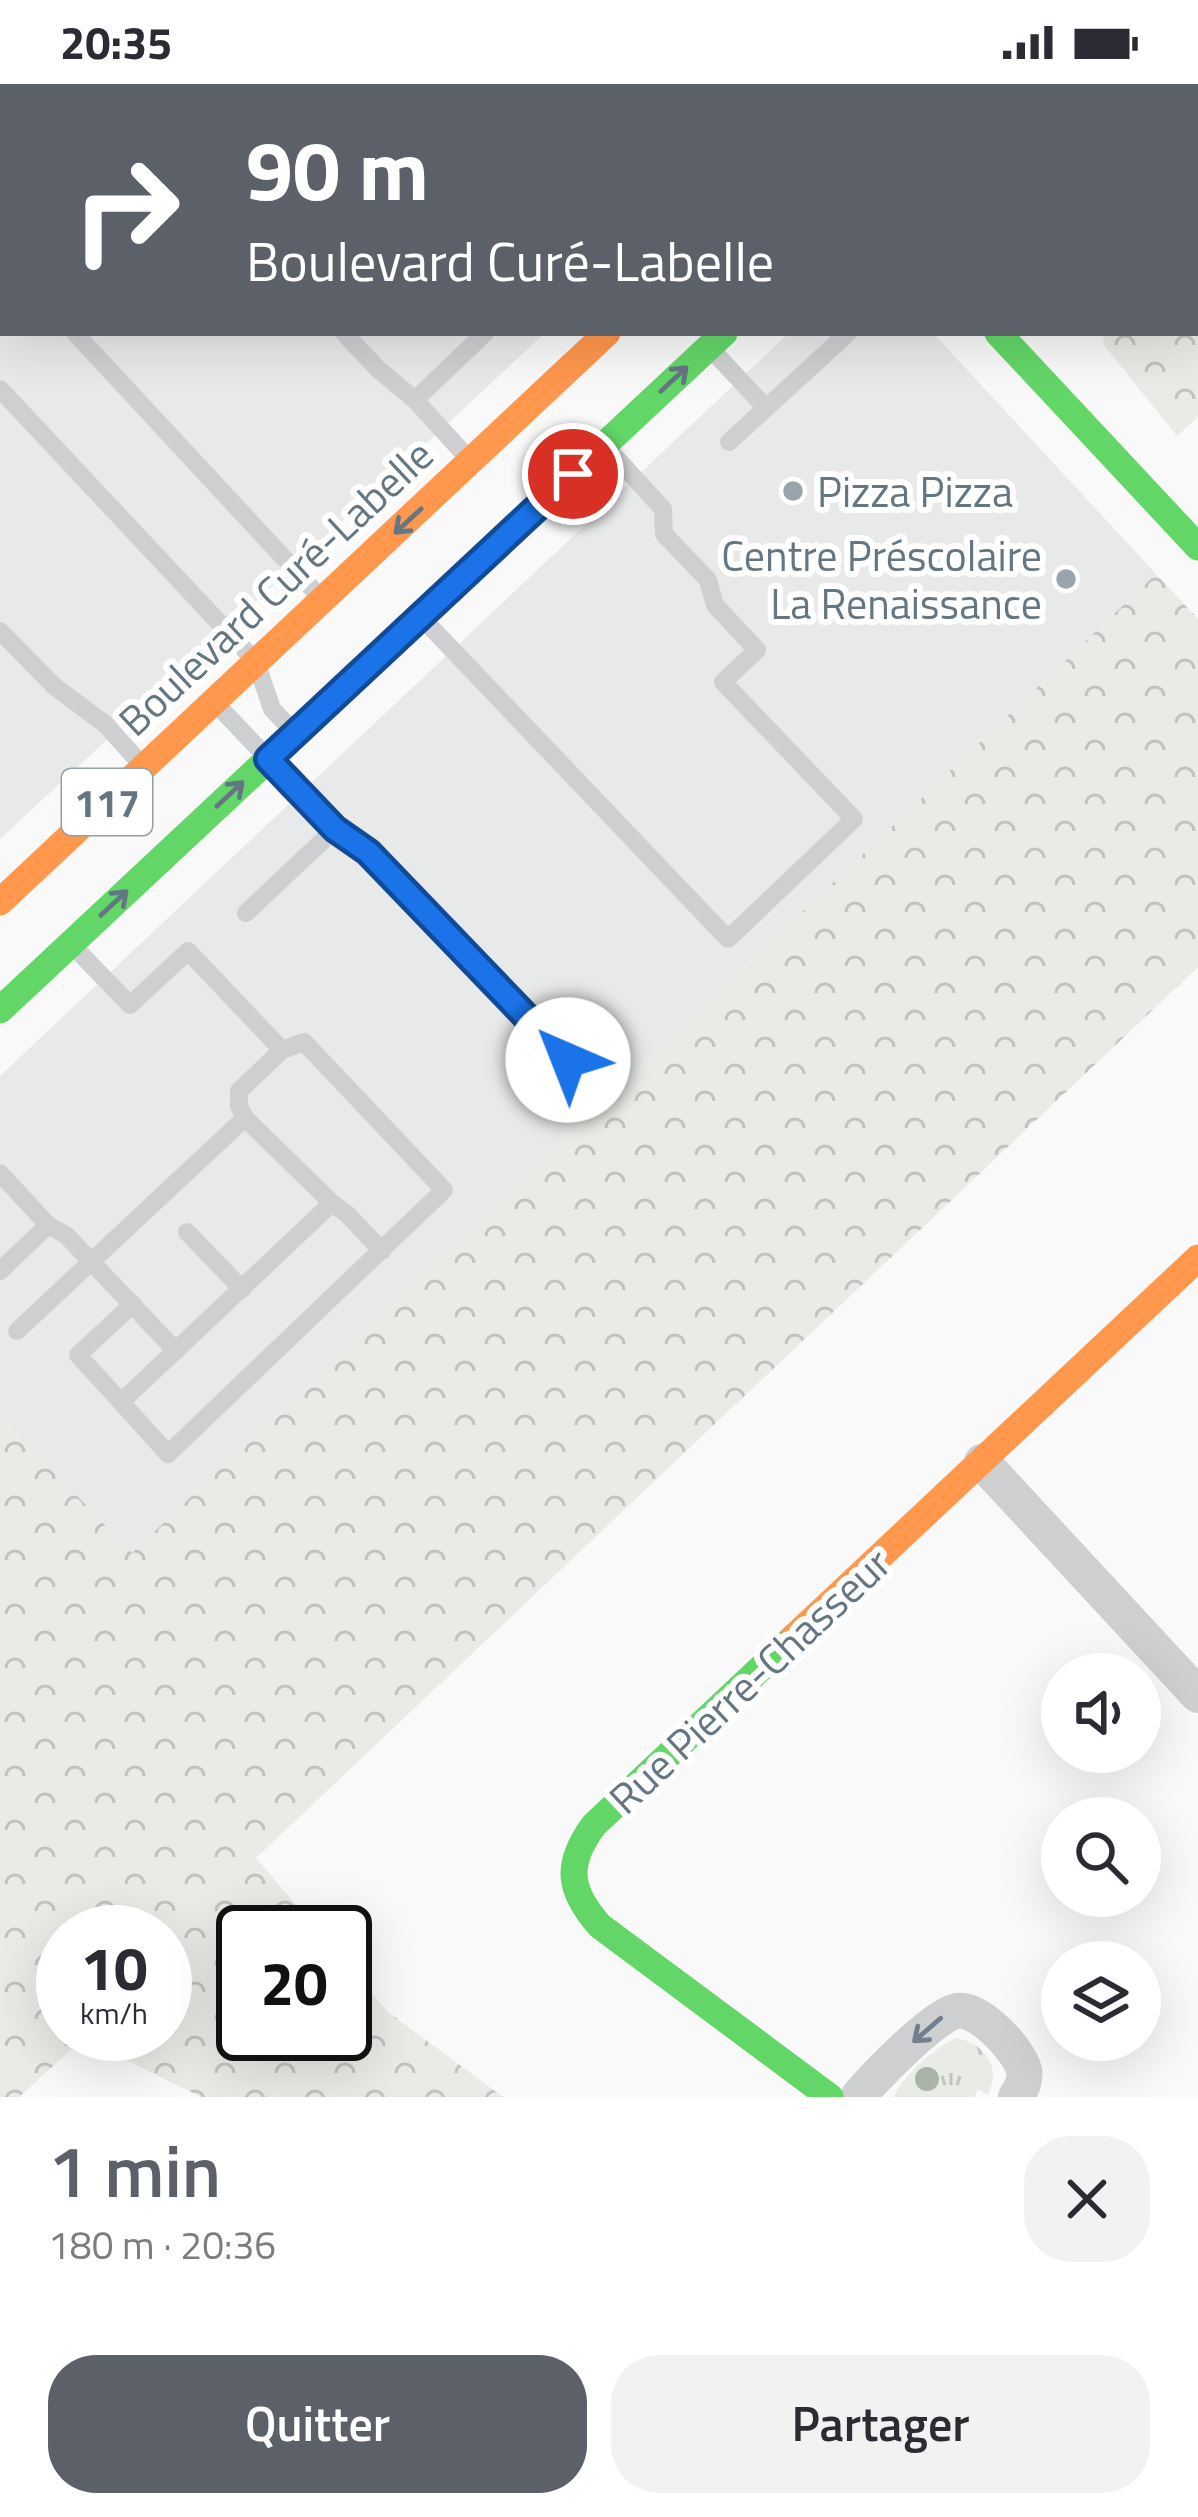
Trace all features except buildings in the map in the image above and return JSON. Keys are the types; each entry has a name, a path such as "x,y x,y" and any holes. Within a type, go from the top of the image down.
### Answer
{"main road":[{"name":"Boulevard Curé-Labelle","path":"3,895 604,336"},
{"path":"1001,336 1198,547"},
{"name":"117","path":"0,1010 717,340"},
{"name":"Rue Pierre-Chasseur","path":"830,2097 599,1926 576,1893 575,1853 594,1825 1198,1258"}],"street":[{"path":"982,1462 1198,1695"},
{"path":"858,2097 938,2020 957,2011 983,2019 1013,2050 1024,2078 1016,2097"}],"lane":[{"path":"78,336 323,600"},
{"path":"347,336 415,400 471,462"},
{"path":"415,400 482,336"},
{"path":"729,442 845,336"},
{"path":"717,340 766,408"},
{"path":"0,389 256,662 272,709 295,734"},
{"path":"421,616 728,939 854,819 723,682 757,650 716,605 708,580 664,534 663,509 604,445"},
{"path":"0,631 54,686 105,724 144,767"},
{"path":"214,702 335,829 368,852 568,1060"},
{"path":"246,913 335,829"},
{"path":"71,943 130,1005 188,951 282,1050"},
{"path":"133,1304 78,1355 168,1454 382,1251 443,1190 304,1042 282,1050 239,1091 239,1106 245,1118 382,1251"},
{"path":"17,1331 245,1118"},
{"path":"0,1173 48,1225 66,1234 176,1351"},
{"path":"121,1402 332,1204"},
{"path":"0,1271 48,1225"},
{"path":"187,1232 242,1289"}],"shaded area":[{"path":"0,336 542,336 0,839"},
{"path":"786,336 936,336 1156,574 131,1554 0,1416 0,1076"}],"green space":[{"path":"1103,336 1198,336 1198,417 1177,436 1104,345"},
{"path":"1156,574 1198,619 1198,967 256,1858 296,1905 216,1905 216,2061 372,2061 372,1993 388,2012 503,2097 201,2097 128,2061 192,2061 192,1905 36,1905 36,2061 59,2061 19,2097 0,2097 0,1416 132,1553"},
{"path":"956,2038 975,2045 988,2059 993,2076 987,2095 978,2089 974,2097 894,2097 920,2063"}],"traffic: fast":[{"path":"0,1010 721,336"},
{"path":"1001,336 1198,547"},
{"path":"794,1637 594,1825 578,1852 574,1877 581,1901 600,1926 830,2097"}],"traffic: slow":[{"path":"0,902 604,336"},
{"path":"794,1637 1198,1258"}],"place":[{"name":"Pizza Pizza","path":"793,491"},
{"name":"Centre Préscolaire La Renaissance","path":"1066,579"}],"route":[{"path":"568,1060 368,852 335,829 268,759 573,474"}]}
